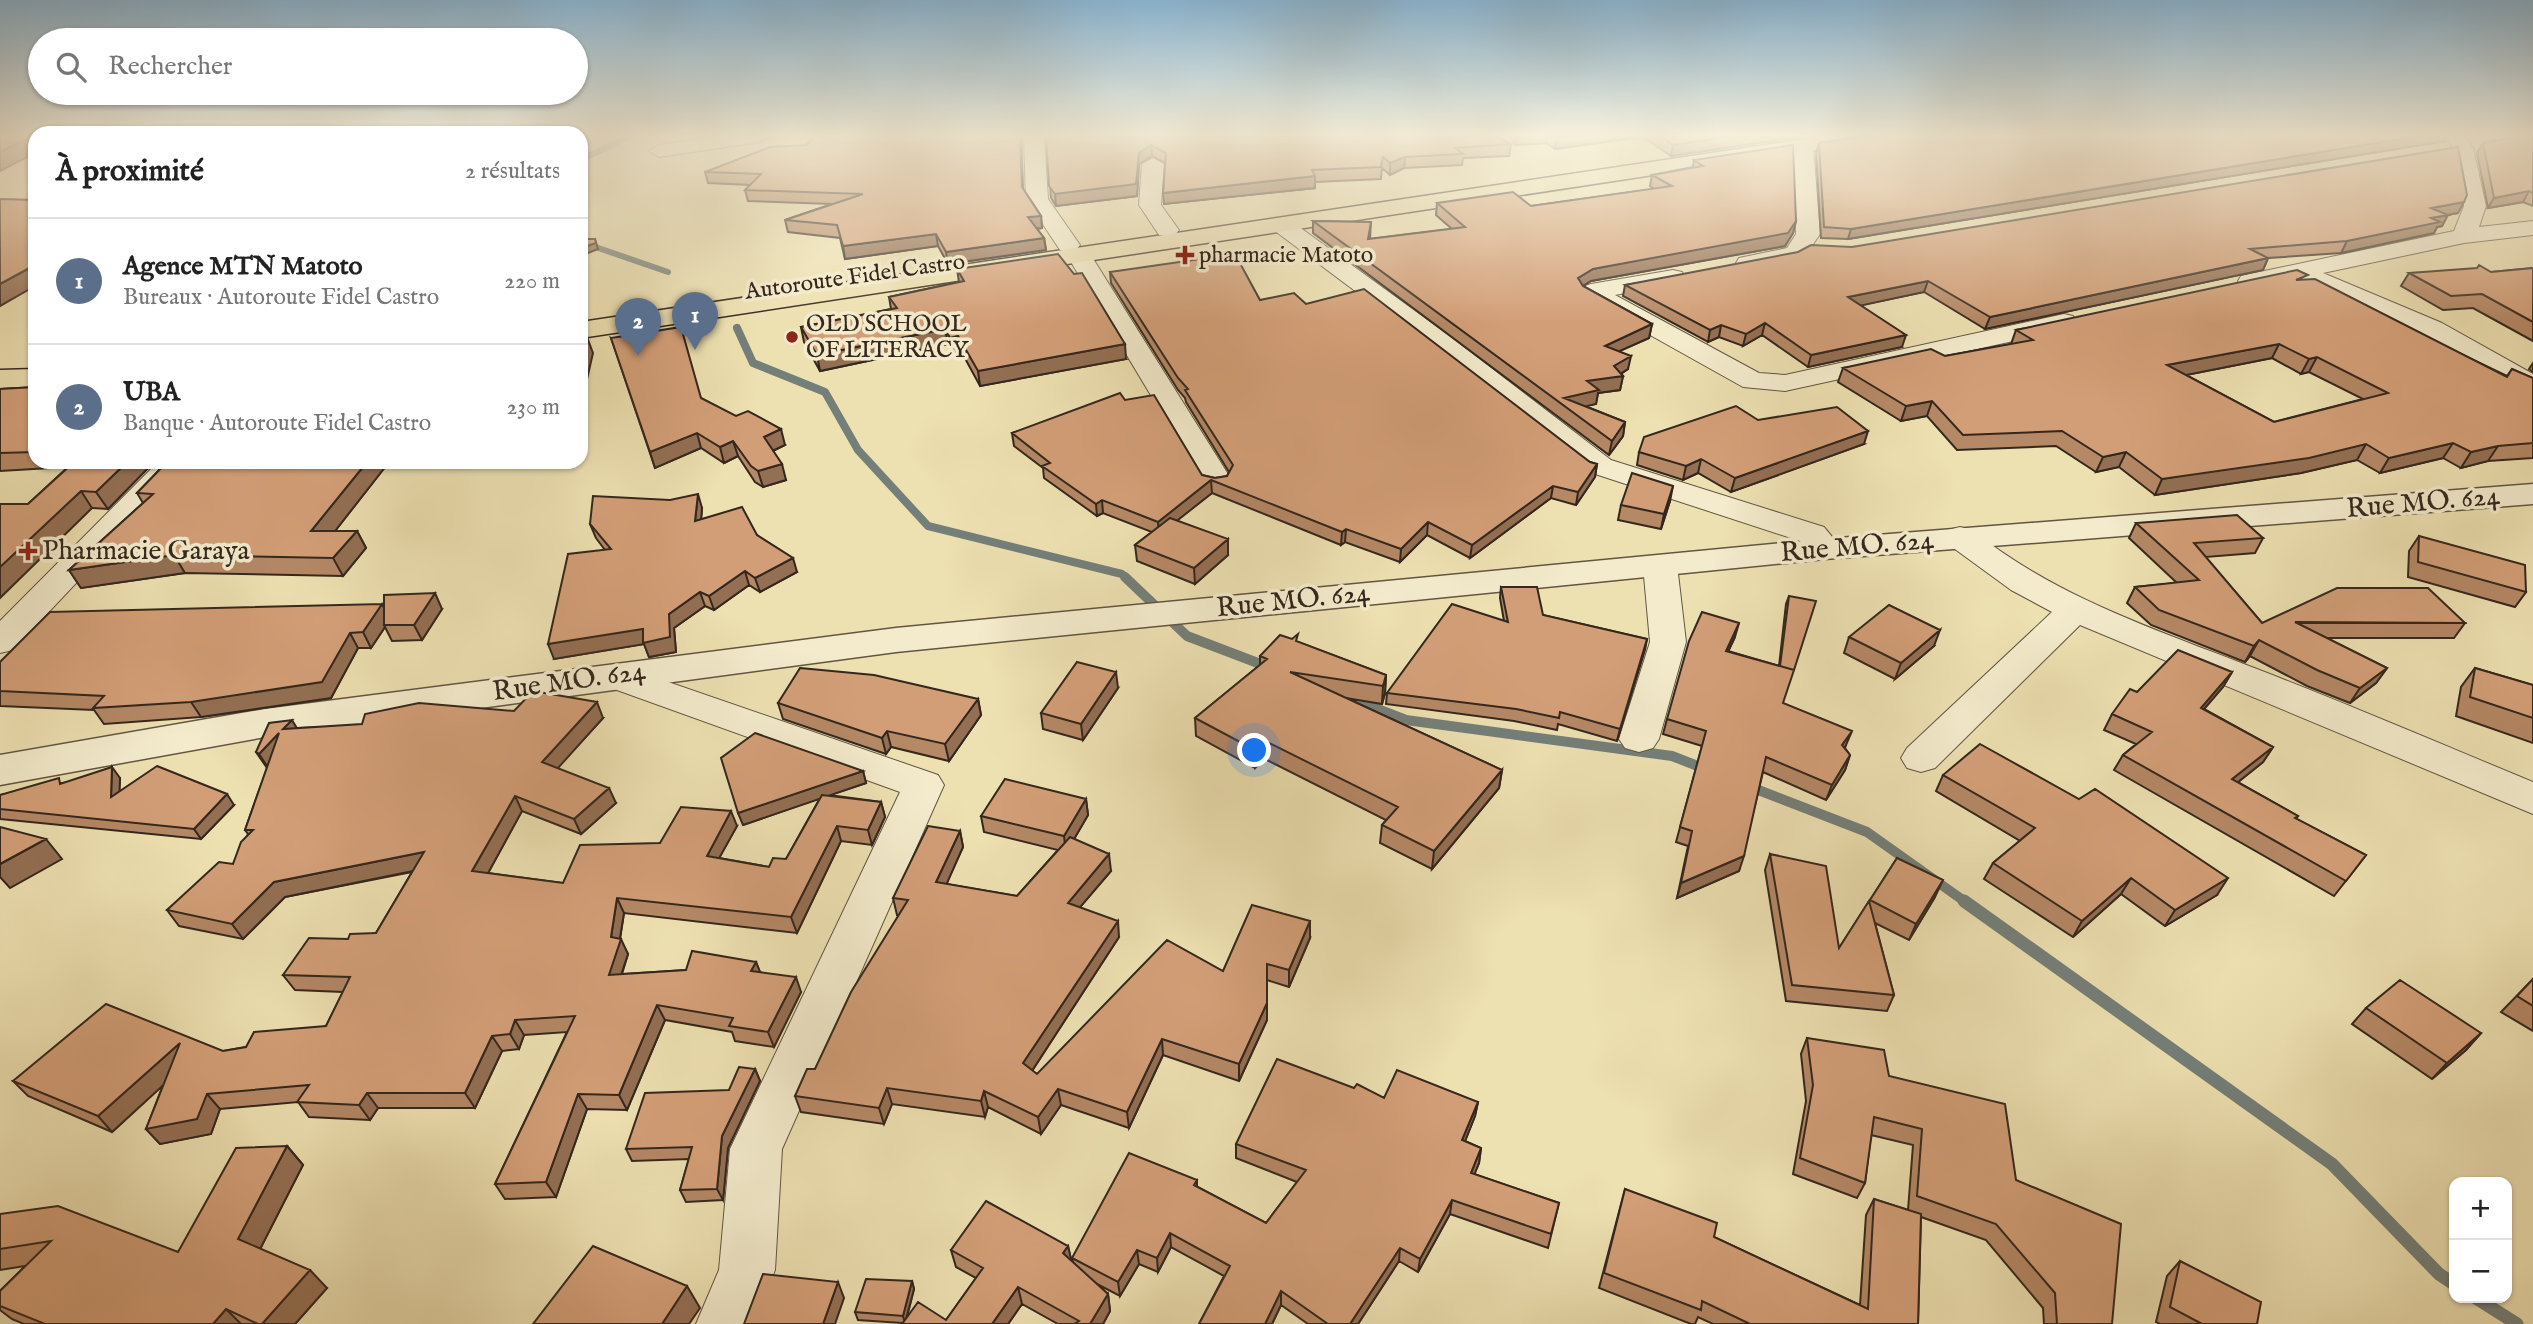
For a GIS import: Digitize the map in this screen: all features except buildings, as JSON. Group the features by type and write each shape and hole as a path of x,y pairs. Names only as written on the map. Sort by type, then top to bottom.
{"highway":[{"name":"Autoroute Fidel Castro","path":"588,329 1074,251 1167,230 1395,198"},
{"name":"Autoroute Fidel Castro","path":"588,315 1283,226 1454,198"},
{"path":"0,364 28,362"},
{"path":"0,379 28,378"}],"street":[{"path":"1037,198 1074,251 1216,478"},
{"path":"1151,198 1150,205 1167,230"},
{"path":"1727,267 1795,254 1812,247 1804,198"},
{"path":"2472,198 2475,206 2494,220 2528,229"},
{"path":"2464,236 2475,206"},
{"path":"1283,226 1600,466 1812,534 1825,549"},
{"path":"2230,286 2464,236 2528,229"},
{"path":"2297,271 2433,329 2533,386"},
{"path":"1700,272 1591,292 1753,381 1785,383 2081,318"},
{"path":"0,642 168,469"},
{"name":"Rue MO. 624","path":"0,770 265,723 896,640 1825,549 2533,494"},
{"path":"1960,537 1984,559 2075,610 2330,712 2533,799"},
{"path":"1639,739 1668,642 1660,565"},
{"path":"1921,758 2075,610"},
{"path":"615,676 924,785 756,1149 747,1270 725,1324"}],"waterway":[{"path":"588,244 668,272"},
{"path":"737,328 753,363 825,392 858,450 928,526 1122,574 1125,577"},
{"path":"1125,577 1187,636 1271,668"},
{"path":"1341,695 1406,720 1672,756 1708,770"},
{"path":"1748,786 1867,832 1967,903"},
{"path":"1964,901 2332,1164 2439,1274 2449,1281"},
{"path":"2484,1303 2517,1324"}],"place":[{"name":"pharmacie Matoto","path":"1185,255"},
{"name":"OLD SCHOOL OF LITERACY","path":"792,337"},
{"name":"Agence MTN Matoto","path":"695,350"},
{"name":"UBA","path":"638,356"},
{"name":"Pharmacie Garaya","path":"28,551"}]}
